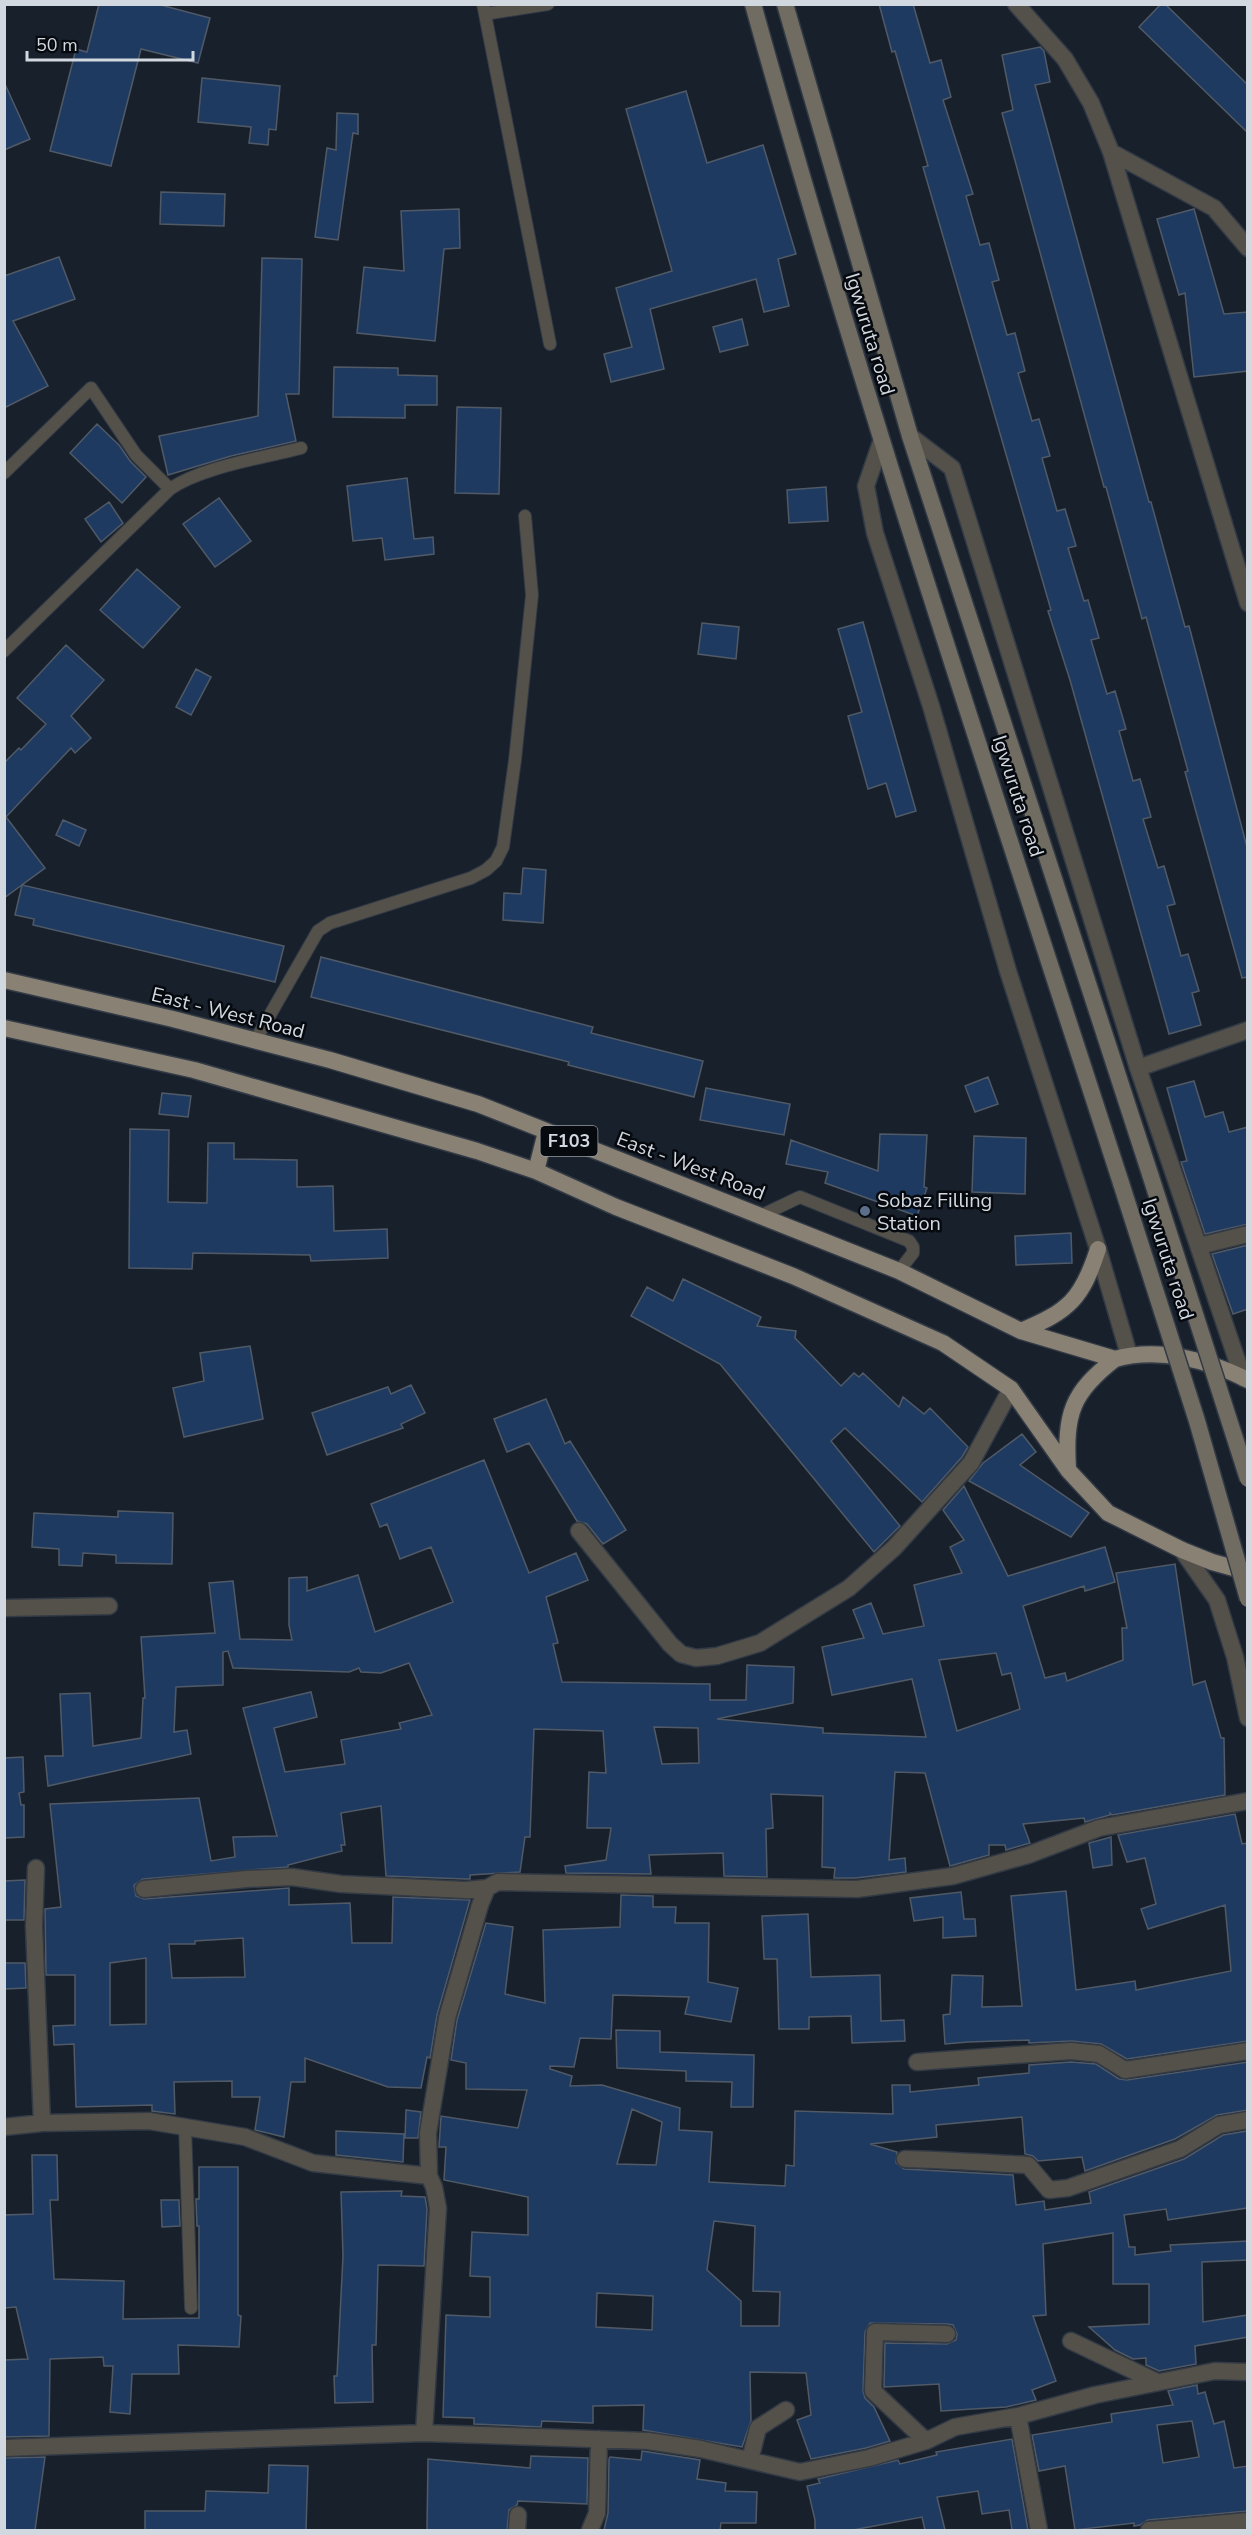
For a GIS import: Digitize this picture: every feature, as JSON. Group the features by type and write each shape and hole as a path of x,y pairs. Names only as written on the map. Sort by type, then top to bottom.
{"main road":[{"name":"Igwuruta road","path":"753,4 790,140 881,442 1197,1421 1248,1599"},
{"name":"Igwuruta road","path":"785,4 910,436 1248,1479"},
{"name":"East - West Road","path":"4,980 173,1019 330,1060 478,1104 899,1271 1021,1331 1122,1357 1162,1353 1198,1362 1245,1379"},
{"name":"F103","path":"4,1028 194,1070 477,1150 536,1171 616,1207 793,1276 943,1343 1011,1389 1068,1470"},
{"path":"536,1171 546,1132"},
{"path":"1021,1331 1054,1317 1073,1302 1089,1276 1098,1249"},
{"path":"1122,1357 1093,1376 1074,1402 1066,1436 1068,1470 1108,1513 1182,1550 1212,1562 1248,1572"}],"street":[{"path":"1016,4 1065,59 1091,103 1111,152 1248,603"},
{"path":"1111,152 1214,208 1248,248"},
{"path":"910,436 952,468 1138,1068 1245,1379"},
{"path":"881,442 866,486 875,532 931,706 1008,971 1098,1249 1122,1357"},
{"path":"1138,1068 1248,1030"},
{"path":"1199,1246 1248,1234"},
{"path":"579,1531 670,1644 681,1654 696,1658 717,1656 760,1643 849,1588 894,1548 971,1463 1011,1389"},
{"path":"1182,1550 1217,1600 1235,1657 1248,1718"},
{"path":"4,1608 109,1606"},
{"path":"144,1889 292,1877 341,1884 465,1890 487,1888 498,1882 857,1889 953,1876 1028,1855 1099,1828 1248,1801"},
{"path":"36,1868 34,1926 42,2123"},
{"path":"424,2433 438,2208 434,2187 429,2176 428,2133 447,2018 487,1888"},
{"path":"917,2062 1071,2051 1100,2054 1125,2070 1248,2051"},
{"path":"905,2159 973,2160 993,2165 1028,2165 1049,2190 1068,2188 1179,2149 1219,2125 1248,2120"},
{"path":"4,2127 42,2123 149,2121 245,2137 313,2163 429,2176"},
{"path":"926,2441 873,2391 875,2332 947,2334"},
{"path":"1071,2341 1155,2381"},
{"path":"4,2448 424,2433 648,2441 800,2472 869,2458 926,2441 955,2427 1018,2416 1155,2381 1215,2371 1248,2372"},
{"path":"750,2460 758,2428 786,2410"},
{"path":"1018,2416 1040,2530"},
{"path":"590,2530 597,2512 598,2439"},
{"path":"1149,2530 1248,2521"}],"lane":[{"path":"548,4 484,9 550,344"},
{"path":"4,473 91,388 136,455 170,489"},
{"path":"4,651 170,489 198,475 301,448"},
{"path":"255,1041 318,931 330,923 471,878 486,870 496,861 503,847 515,760 532,595 525,516"},
{"path":"760,1216 800,1197 909,1241 914,1247 914,1252 899,1271"},
{"path":"185,2126 191,2308"}],"building":[{"path":"99,4 157,4 210,18 198,63 141,49 111,166 50,151 76,49 87,52"},
{"path":"879,4 913,4 930,63 941,60 951,97 943,100 973,194 966,196 980,245 989,243 999,280 992,282 1007,335 1015,333 1025,371 1018,373 1032,421 1039,419 1050,456 1042,458 1057,511 1065,509 1076,546 1068,548 1084,601 1088,600 1099,638 1091,640 1107,694 1115,691 1126,729 1119,731 1133,781 1140,779 1151,817 1143,819 1158,868 1164,866 1175,904 1167,906 1181,956 1188,954 1199,991 1192,993 1201,1025 1169,1034 1070,680 1048,611 1051,610 923,167 928,166"},
{"path":"1161,4 1165,4 1248,85 1248,133 1139,27"},
{"path":"1040,47 1044,51 1050,82 1035,85 1149,502 1151,502 1185,627 1189,626 1248,851 1248,977 1242,978 1185,772 1188,771 1146,617 1142,619 1106,487 1104,487 1002,113 1013,110 1002,55"},
{"path":"202,78 280,86 276,130 269,129 268,145 249,143 251,127 198,122"},
{"path":"4,82 30,139 4,150"},
{"path":"686,91 707,163 763,145 796,254 778,259 789,306 764,312 756,279 650,309 664,369 611,382 604,354 632,347 616,288 672,271 626,109"},
{"path":"337,113 358,114 358,134 353,133 338,240 315,237 327,148 336,150"},
{"path":"161,192 225,194 224,226 160,224"},
{"path":"459,209 460,248 444,249 435,341 357,333 364,267 404,271 401,211"},
{"path":"1194,209 1224,314 1248,312 1248,371 1194,377 1185,293 1179,295 1157,219"},
{"path":"59,257 75,299 13,321 48,386 4,408 4,276"},
{"path":"262,258 302,259 299,394 286,394 296,441 231,456 168,475 159,436 258,416"},
{"path":"742,319 748,345 720,352 713,327"},
{"path":"334,367 398,368 398,375 437,376 437,405 405,405 405,418 333,417"},
{"path":"457,407 501,408 499,494 455,493"},
{"path":"97,424 119,445 130,461 146,477 122,503 70,453"},
{"path":"407,478 414,539 433,537 434,554 385,560 382,538 353,541 347,486"},
{"path":"826,487 828,521 789,523 787,490"},
{"path":"219,498 251,541 215,567 183,524"},
{"path":"109,502 123,523 101,542 85,519"},
{"path":"137,569 180,607 143,648 100,610"},
{"path":"863,622 916,811 896,817 886,783 868,789 848,716 862,712 838,629"},
{"path":"702,623 739,627 736,659 698,654"},
{"path":"66,645 104,680 71,716 91,738 75,753 71,748 6,817 45,868 4,898 4,763 19,748 21,750 46,724 17,698"},
{"path":"196,669 211,677 191,715 176,707"},
{"path":"63,820 86,830 79,846 56,835"},
{"path":"523,868 546,870 543,923 503,920 504,893 521,894"},
{"path":"22,885 284,946 275,982 33,925 34,919 15,915"},
{"path":"321,957 593,1027 591,1033 703,1061 694,1097 568,1065 569,1062 311,997"},
{"path":"988,1077 998,1104 975,1112 965,1086"},
{"path":"1194,1081 1205,1117 1223,1112 1229,1132 1248,1127 1248,1224 1205,1234 1181,1162 1187,1161 1167,1088"},
{"path":"706,1088 790,1104 784,1135 700,1120"},
{"path":"162,1093 191,1096 188,1117 159,1114"},
{"path":"130,1129 169,1130 168,1202 207,1203 208,1143 234,1143 234,1159 297,1160 297,1187 333,1186 334,1231 387,1229 388,1258 311,1261 310,1255 193,1253 192,1269 129,1268"},
{"path":"880,1134 927,1135 924,1187 927,1188 917,1216 825,1183 828,1172 786,1164 791,1140 878,1171"},
{"path":"974,1136 1026,1138 1025,1194 972,1192"},
{"path":"1071,1233 1072,1263 1016,1265 1015,1236"},
{"path":"1248,1245 1248,1309 1233,1314 1212,1254"},
{"path":"683,1279 761,1317 757,1326 796,1331 795,1338 841,1386 854,1373 859,1377 863,1373 899,1407 903,1397 924,1414 930,1408 968,1447 962,1457 922,1502 845,1428 831,1441 900,1526 874,1552 720,1364 631,1316 647,1287 673,1301"},
{"path":"250,1346 263,1419 184,1437 173,1388 204,1381 200,1353"},
{"path":"411,1385 425,1413 401,1424 403,1428 327,1455 312,1413 388,1387 391,1394"},
{"path":"546,1399 565,1444 570,1441 626,1530 603,1544 587,1524 577,1521 529,1443 507,1452 494,1419"},
{"path":"1022,1434 1036,1452 1020,1465 1089,1513 1071,1537 969,1481 983,1463"},
{"path":"484,1460 529,1573 576,1553 588,1580 546,1597 558,1643 553,1644 562,1682 710,1684 710,1700 746,1700 747,1665 794,1667 793,1703 717,1719 823,1728 823,1733 926,1737 912,1679 832,1695 822,1647 864,1638 853,1610 871,1603 883,1634 924,1626 914,1585 962,1573 950,1547 964,1540 943,1510 964,1486 1008,1576 1105,1547 1115,1582 1085,1591 1084,1586 1023,1606 1045,1678 1065,1673 1067,1681 1123,1660 1122,1628 1127,1628 1116,1573 1175,1564 1193,1685 1205,1681 1221,1738 1224,1738 1225,1795 1112,1815 1110,1813 1110,1815 1085,1822 1084,1818 1023,1824 1030,1843 1006,1850 1005,1845 989,1845 989,1855 950,1866 925,1773 895,1772 889,1860 905,1858 906,1872 856,1878 834,1878 835,1868 822,1867 823,1796 771,1794 773,1828 766,1829 767,1877 724,1876 723,1853 649,1855 651,1874 566,1873 565,1866 606,1860 611,1828 587,1828 589,1772 606,1773 603,1731 534,1729 530,1837 525,1837 520,1872 470,1875 470,1879 386,1876 381,1806 341,1813 345,1845 341,1845 342,1851 288,1865 288,1867 143,1879 134,1885 136,1896 144,1899 289,1888 289,1905 350,1903 352,1943 392,1943 393,1897 470,1900 437,2015 430,2058 427,2057 421,2088 388,2087 305,2058 305,2082 291,2082 284,2137 255,2130 260,2097 232,2097 232,2081 174,2082 175,2114 152,2111 152,2105 76,2107 74,2044 54,2045 53,2026 75,2025 75,1975 46,1975 45,1909 61,1907 50,1804 199,1798 211,1861 235,1857 233,1837 277,1836 243,1708 311,1692 317,1717 274,1728 285,1772 345,1764 341,1740 401,1729 399,1723 432,1715 409,1663 381,1673 361,1672 359,1668 349,1672 233,1668 228,1651 223,1652 223,1685 176,1687 174,1732 187,1730 191,1754 48,1786 45,1756 63,1756 60,1694 90,1693 93,1746 141,1738 143,1698 145,1698 141,1637 215,1633 209,1583 233,1581 240,1639 292,1640 289,1625 289,1578 307,1577 307,1591 358,1575 375,1632 453,1602 431,1547 400,1559 387,1524 380,1527 371,1504","holes":["996,1653 1002,1675 1011,1673 1020,1709 957,1731 939,1660","654,1727 698,1728 699,1763 662,1764","243,1938 245,1977 172,1978 169,1944 195,1944 195,1941","146,1958 146,2024 110,2025 110,1963"]},
{"path":"118,1511 173,1513 172,1564 116,1563 116,1555 83,1553 82,1566 59,1565 59,1549 32,1547 34,1513 118,1517"},
{"path":"23,1757 24,1792 19,1793 21,1805 24,1805 24,1837 4,1838 4,1758"},
{"path":"1235,1814 1242,1844 1248,1843 1248,2041 1127,2059 1101,2044 1072,2041 1029,2043 1029,2040 945,2044 943,2015 950,2014 952,1975 983,1976 982,2007 1022,2006 1011,1896 1066,1891 1076,1990 1135,1981 1136,1990 1231,1971 1225,1905 1148,1929 1141,1909 1156,1904 1145,1858 1127,1862 1118,1835"},
{"path":"1111,1837 1112,1865 1093,1868 1089,1843"},
{"path":"25,1880 24,1920 4,1920 4,1881"},
{"path":"961,1892 964,1919 975,1919 976,1936 943,1938 943,1917 914,1921 910,1898"},
{"path":"621,1895 653,1896 653,1907 676,1907 675,1923 709,1923 708,1982 738,1988 731,2022 685,2014 689,1997 613,1995 611,2039 580,2038 574,2067 550,2066 550,2069 572,2076 570,2086 602,2085 680,2108 679,2130 712,2132 709,2182 785,2186 786,2165 794,2166 795,2111 893,2114 892,2085 910,2085 910,2092 979,2085 978,2078 1029,2073 1029,2065 1071,2062 1096,2064 1119,2079 1127,2080 1248,2062 1248,2110 1217,2115 1175,2139 1085,2171 1082,2157 1038,2161 1033,2156 1025,2154 1022,2117 936,2125 937,2137 870,2144 897,2152 896,2163 904,2169 1013,2175 1016,2205 1044,2201 1045,2210 1091,2203 1089,2192 1184,2159 1223,2135 1247,2131 1247,2208 1168,2220 1166,2209 1124,2215 1129,2247 1135,2247 1135,2255 1171,2251 1170,2245 1248,2241 1248,2260 1202,2262 1203,2322 1248,2315 1248,2337 1195,2346 1196,2364 1159,2371 1146,2365 1146,2358 1133,2359 1115,2350 1089,2327 1149,2324 1149,2284 1113,2284 1113,2233 1043,2244 1046,2315 1033,2316 1056,2381 1032,2390 1036,2400 1006,2407 941,2411 939,2384 884,2387 885,2343 947,2344 956,2340 957,2334 953,2325 947,2324 870,2323 865,2332 863,2391 865,2398 874,2407 890,2441 866,2448 811,2459 797,2420 811,2415 806,2373 750,2372 751,2421 742,2447 643,2430 644,2405 593,2406 593,2423 542,2421 541,2427 474,2424 474,2418 443,2417 446,2315 490,2317 490,2277 470,2276 472,2232 528,2235 528,2197 444,2180 446,2147 439,2147 441,2116 518,2128 527,2090 466,2089 466,2063 451,2060 457,2020 486,1923 513,1927 505,1994 545,2003 543,1930 620,1927","holes":["632,2109 662,2122 656,2165 617,2164","714,2221 755,2226 753,2291 780,2292 779,2326 741,2326 741,2301 707,2270","597,2293 653,2296 652,2330 596,2327"]},
{"path":"808,1914 811,1977 880,1975 881,2021 904,2020 905,2041 852,2043 851,2016 809,2017 809,2029 779,2029 777,1959 764,1959 762,1916"},
{"path":"4,1963 25,1963 26,1988 4,1989"},
{"path":"616,2030 660,2031 660,2052 754,2055 753,2107 731,2107 732,2082 686,2081 686,2071 617,2068"},
{"path":"406,2110 421,2112 418,2138 405,2138"},
{"path":"336,2131 404,2134 403,2162 336,2155"},
{"path":"32,2155 57,2155 58,2200 50,2200 54,2279 124,2281 123,2319 199,2318 199,2226 197,2226 196,2199 199,2199 199,2167 238,2167 238,2315 241,2316 239,2347 178,2345 179,2374 132,2374 130,2414 110,2412 113,2366 104,2366 103,2357 50,2359 49,2436 4,2437 4,2360 28,2359 16,2307 4,2308 4,2215 33,2214"},
{"path":"402,2191 401,2196 425,2197 427,2209 424,2266 378,2265 376,2345 372,2345 373,2402 335,2403 334,2376 337,2376 343,2256 341,2192"},
{"path":"161,2200 179,2200 180,2226 162,2227"},
{"path":"1197,2385 1198,2394 1205,2392 1214,2424 1224,2421 1234,2468 1248,2466 1248,2511 1148,2520 1134,2526 1134,2523 1075,2530 1065,2466 1039,2471 1032,2435 1112,2422 1111,2414 1173,2405 1168,2391","holes":["1192,2421 1199,2457 1163,2463 1157,2425"]},
{"path":"1012,2439 1028,2530 1012,2530 1009,2510 982,2514 978,2491 937,2497 945,2530 925,2530 922,2517 853,2530 815,2530 807,2486 820,2483 818,2479 898,2460 900,2464 937,2455 936,2452"},
{"path":"642,2451 700,2460 697,2479 726,2483 725,2491 757,2492 756,2523 721,2523 720,2530 604,2530 608,2513 609,2459 610,2457 641,2460"},
{"path":"531,2456 588,2458 587,2504 518,2501 517,2505 509,2510 507,2530 427,2530 428,2459 530,2468"},
{"path":"45,2457 35,2530 4,2530 4,2458"},
{"path":"269,2465 308,2466 306,2530 145,2530 145,2511 205,2511 206,2491 268,2493"}],"place":[{"name":"Sobaz Filling Station","path":"865,1211"}]}
